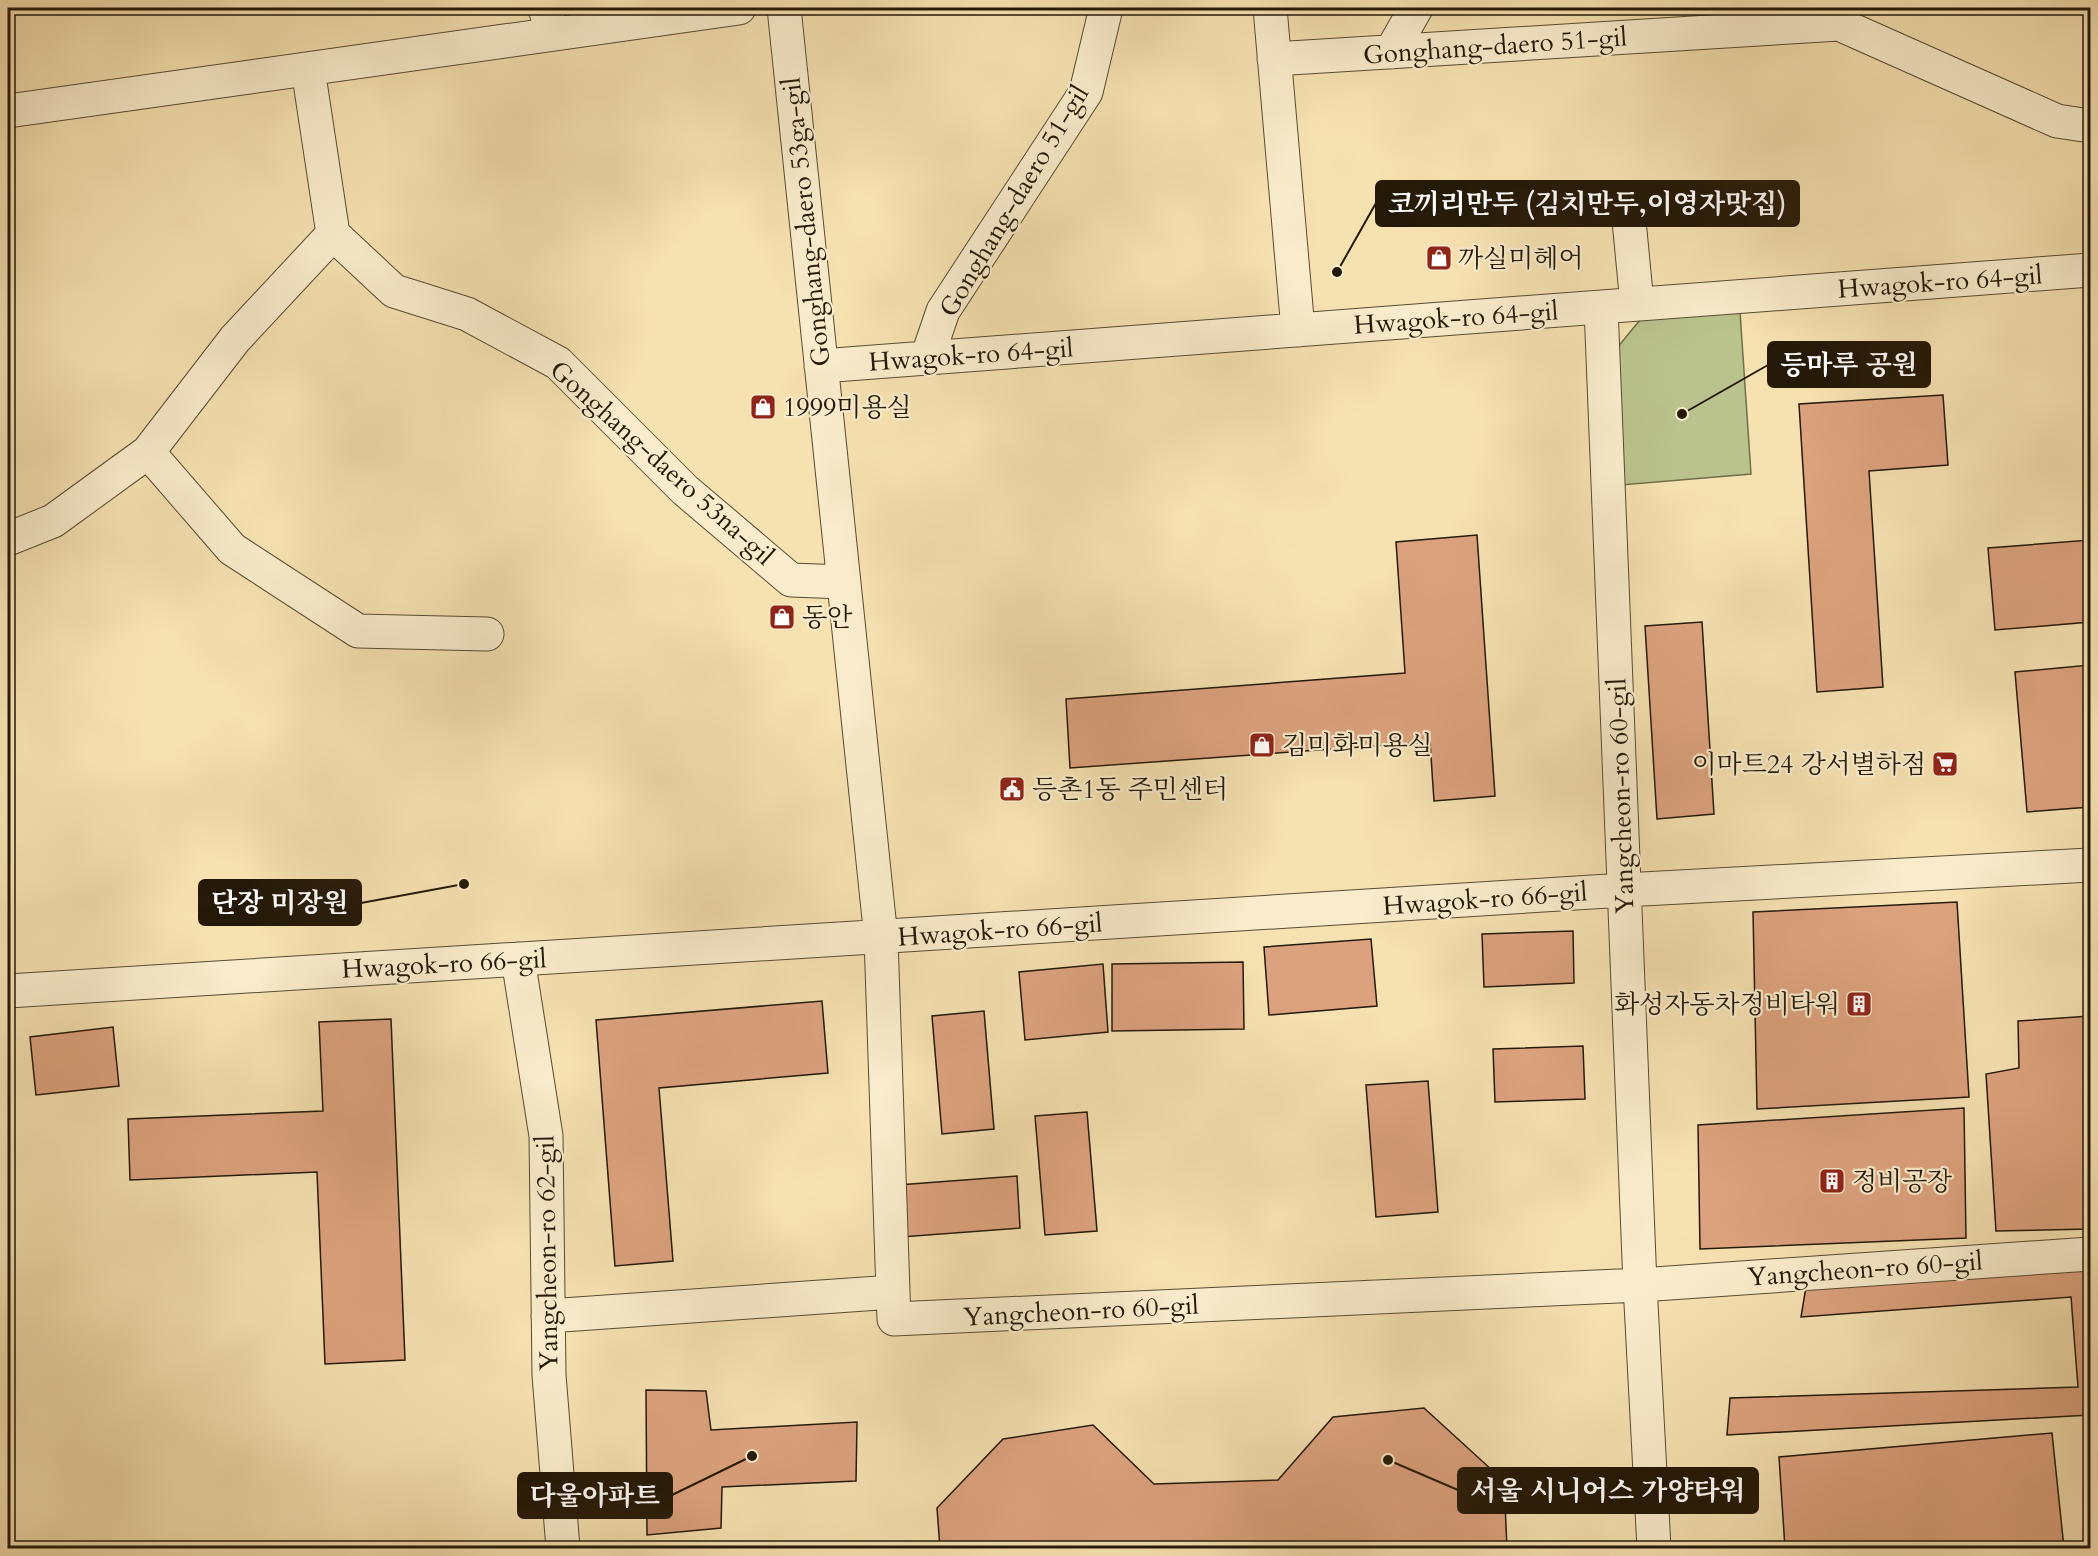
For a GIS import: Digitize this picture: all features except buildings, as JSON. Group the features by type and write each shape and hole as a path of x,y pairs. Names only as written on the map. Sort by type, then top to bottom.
{"street":[{"path":"8,111 308,69 548,21 740,8"},
{"name":"Gonghang-daero 53ga-gil","path":"784,8 881,938"},
{"name":"Gonghang-daero 51-gil","path":"927,358 943,311 1086,92 1106,8"},
{"path":"1270,8 1298,330"},
{"path":"1391,52 1416,8"},
{"name":"Gonghang-daero 51-gil","path":"1274,60 1839,24 2057,121 2091,126"},
{"path":"8,540 52,521 147,452 235,339 333,234 308,69"},
{"path":"1628,210 1637,304"},
{"name":"Gonghang-daero 53na-gil","path":"333,234 394,291 467,314 558,363 685,490 791,580 844,582"},
{"name":"Hwagok-ro 64-gil","path":"821,366 2091,270"},
{"name":"Yangcheon-ro 60-gil","path":"1601,307 1640,1285 1654,1548"},
{"path":"147,452 232,549 358,631 487,634"},
{"name":"Hwagok-ro 66-gil","path":"8,991 1624,890 2091,865"},
{"name":"Hwagok-ro 66-gil","path":"881,938 893,1292"},
{"name":"Yangcheon-ro 62-gil","path":"518,959 546,1136 549,1375 563,1548"},
{"name":"Yangcheon-ro 60-gil","path":"893,1292 894,1319 1640,1285 2091,1254"},
{"path":"549,1316 893,1292"}],"green space":[{"path":"1740,312 1751,474 1621,485 1612,354 1640,320"}],"place":[{"name":"까실미헤어","path":"1439,258"},
{"name":"코끼리만두 (김치만두,이영자맛집)","path":"1337,272"},
{"name":"1999미용실","path":"763,407"},
{"name":"등마루 공원","path":"1682,414"},
{"name":"동안","path":"782,617"},
{"name":"김미화미용실","path":"1262,745"},
{"name":"이마트24 강서별하점","path":"1945,764"},
{"name":"등촌1동 주민센터","path":"1012,789"},
{"name":"단장 미장원","path":"464,884"},
{"name":"화성자동차정비타워","path":"1859,1004"},
{"name":"정비공장","path":"1832,1181"},
{"name":"다울아파트","path":"752,1456"},
{"name":"서울 시니어스 가양타워","path":"1388,1460"}]}
